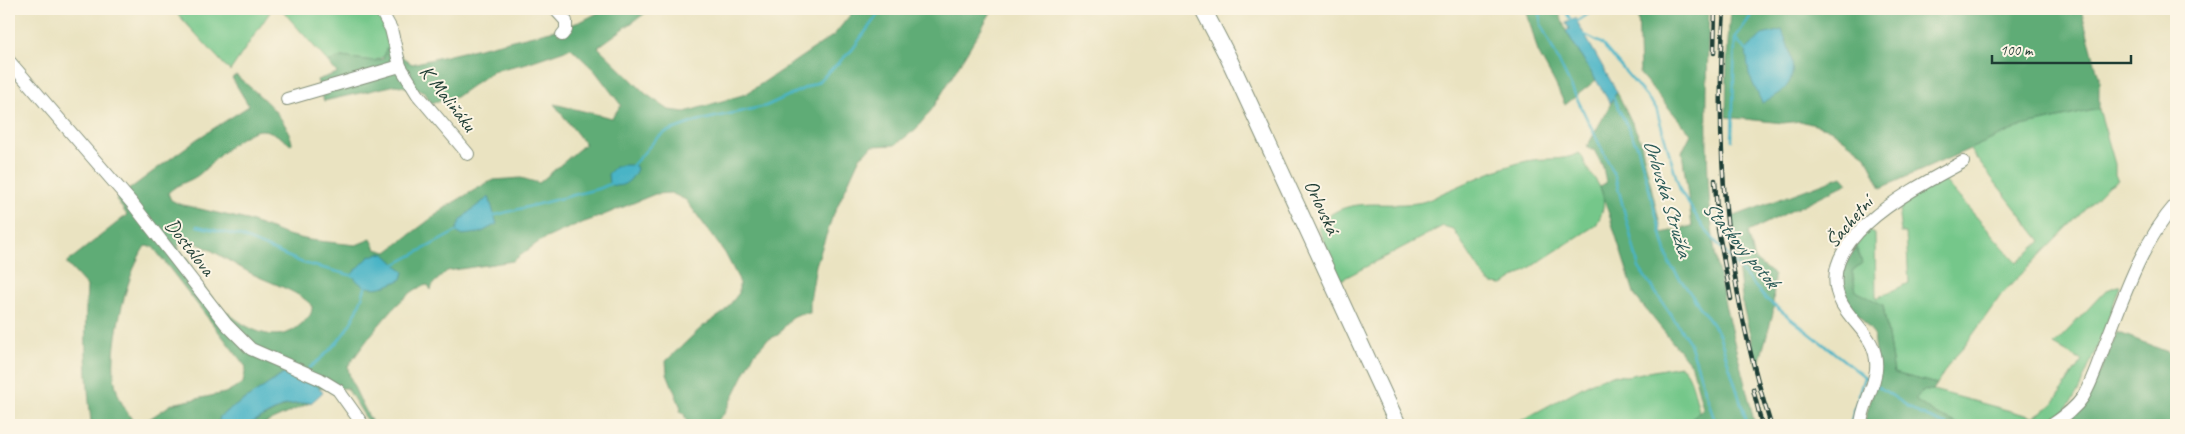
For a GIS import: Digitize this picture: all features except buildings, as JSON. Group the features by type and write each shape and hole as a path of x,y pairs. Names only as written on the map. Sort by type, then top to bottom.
{"main road":[{"name":"Orlovská","path":"1203,9 1233,66 1398,425"}],"street":[{"name":"K Maliňáku","path":"380,9 391,30 400,66 418,95 468,154"},
{"path":"555,9 566,20 566,30 562,35"},
{"name":"Dostálova","path":"9,61 132,203 226,324 251,349 320,379 338,390 362,425"},
{"path":"287,99 400,66"},
{"name":"Šachetní","path":"1861,425 1876,370 1869,336 1842,303 1837,285 1836,265 1849,244 1879,212 1901,196 1963,162"},
{"path":"2052,425 2070,412 2083,397 2140,257 2155,229 2176,204"}],"green space":[{"path":"173,9 272,9 230,71"},
{"path":"281,9 377,9 394,52 374,61 341,57 328,62"},
{"path":"605,9 651,9 598,47 646,94 669,110 685,112 746,94 834,35 855,9 993,9 933,108 916,129 895,145 873,146 860,157 832,218 816,265 810,313 799,314 791,318 778,335 767,340 754,354 725,413 713,425 688,425 684,414 680,411 681,408 667,373 666,361 702,327 723,313 739,293 739,280 725,253 686,200 671,193 655,194 573,226 540,241 513,261 447,271 433,284 431,290 428,285 418,288 407,296 373,332 348,366 354,387 373,425 370,425 347,388 321,388 285,373 221,416 220,425 140,425 89,425 91,422 86,337 87,286 66,263 127,215 116,199 197,139 249,106 232,78 236,75 270,105 284,123 289,133 291,145 268,131 260,130 253,132 229,147 197,176 168,193 171,200 179,204 247,220 287,235 309,240 356,245 371,239 376,249 387,252 449,205 485,184 494,180 521,178 539,183 585,144 554,104 612,118 621,105 595,71 571,48 527,63 493,71 456,97 431,103 424,91 396,85 324,101 317,80 337,73 328,62 341,57 374,61 383,59 386,49 390,48 412,64 559,29 582,21","holes":["190,241 253,274 299,295 312,306 310,315 289,332 277,335 265,334 241,323 220,306 205,288 192,271 190,263 181,253 178,246 180,243","145,246 153,247 246,367 243,383 225,393 172,404 140,425 135,424 117,392 114,355 116,335 125,294 131,275"]},
{"path":"1526,9 1558,9 1566,31 1596,80 1565,105 1538,52"},
{"path":"1638,9 1709,9 1707,147 1709,202 1715,254 1725,303 1755,425 1687,424 1703,408 1692,366 1635,296 1600,186 1606,183 1603,167 1594,150 1587,147 1617,92 1640,139 1662,233 1692,226 1682,152 1691,134 1640,74"},
{"path":"1730,9 2081,9 2099,78 2099,109 2022,126 1881,188 1866,156 1830,129 1800,121 1783,123 1726,117"},
{"path":"2099,109 2115,164 2115,175 2118,180 2107,187 2001,295 1964,347 1950,362 1937,384 1894,373 1883,305 1856,292 1852,271 1862,263 1856,247 1867,230 1875,234 1876,298 1909,283 1906,233 1901,233 1899,216 1902,202 1922,188 1944,180 2017,263 2041,241 1969,149 2022,126"},
{"path":"1579,153 1602,192 1602,211 1596,225 1503,285 1492,284 1485,278 1453,229 1443,226 1341,280 1318,227 1339,210 1351,206 1421,202 1506,167 1534,160 1573,156"},
{"path":"1842,176 1848,183 1748,232 1755,260 1774,275 1773,313 1758,367 1743,306 1732,217"},
{"path":"1856,247 1862,263 1852,271 1856,291 1883,305 1894,373 1937,384 1933,390 1922,391 1915,400 1935,414 1960,425 1864,425 1878,370 1874,334 1851,306 1842,285 1842,268"},
{"path":"2120,286 2105,328 2078,392 2064,411 2040,425 1960,425 1935,414 1915,400 1922,391 1929,389 2033,417 2052,405 2082,361 2054,345 2105,291"},
{"path":"2117,332 2168,352 2176,359 2176,425 2060,425 2101,370"},
{"path":"1680,366 1684,368 1690,379 1699,411 1685,425 1513,425 1592,382 1612,375 1626,376"},
{"path":"312,402 261,425 247,425 287,405"}],"water":[{"path":"1575,18 1617,92 1610,103 1566,31 1569,29 1566,23"},
{"path":"1782,30 1792,61 1791,77 1783,90 1762,103 1749,75 1746,50 1762,35"},
{"path":"635,165 637,169 632,177 623,185 614,186 609,184 608,174 615,167"},
{"path":"489,197 497,224 480,233 461,235 456,232 464,217"},
{"path":"379,253 385,254 404,272 402,279 375,288 362,285 352,274 369,257"},
{"path":"285,373 316,385 323,392 312,402 286,405 247,425 218,424 220,416"}],"waterway":[{"path":"631,167 657,138 666,132 697,121 766,106 818,82 852,50 882,9"},
{"path":"1540,9 1541,25 1615,176 1639,268 1690,343 1716,425"},
{"name":"Orlovská Stružka","path":"1564,9 1572,22"},
{"path":"1576,22 1596,9"},
{"path":"1732,140 1735,38 1756,9"},
{"name":"Statkový potok","path":"1583,34 1601,43 1656,108 1680,190 1703,227 1766,299 1870,381"},
{"path":"1735,38 1746,50"},
{"name":"Orlovská Stružka","path":"1612,95 1638,148 1669,263 1719,334 1748,425"},
{"path":"492,216 601,188 612,183"},
{"path":"197,226 240,236 303,263 354,276"},
{"path":"394,265 459,230"},
{"path":"309,368 330,350 352,321 366,285"},
{"path":"1850,425 1864,377"},
{"name":"Statkový potok","path":"1876,385 1918,413 1947,425"}],"railway":[{"path":"1714,53 1715,9"},
{"path":"1724,9 1721,116 1727,219 1743,321 1771,425"},
{"path":"1715,180 1718,229 1731,299"},
{"path":"1753,389 1762,425"}]}
